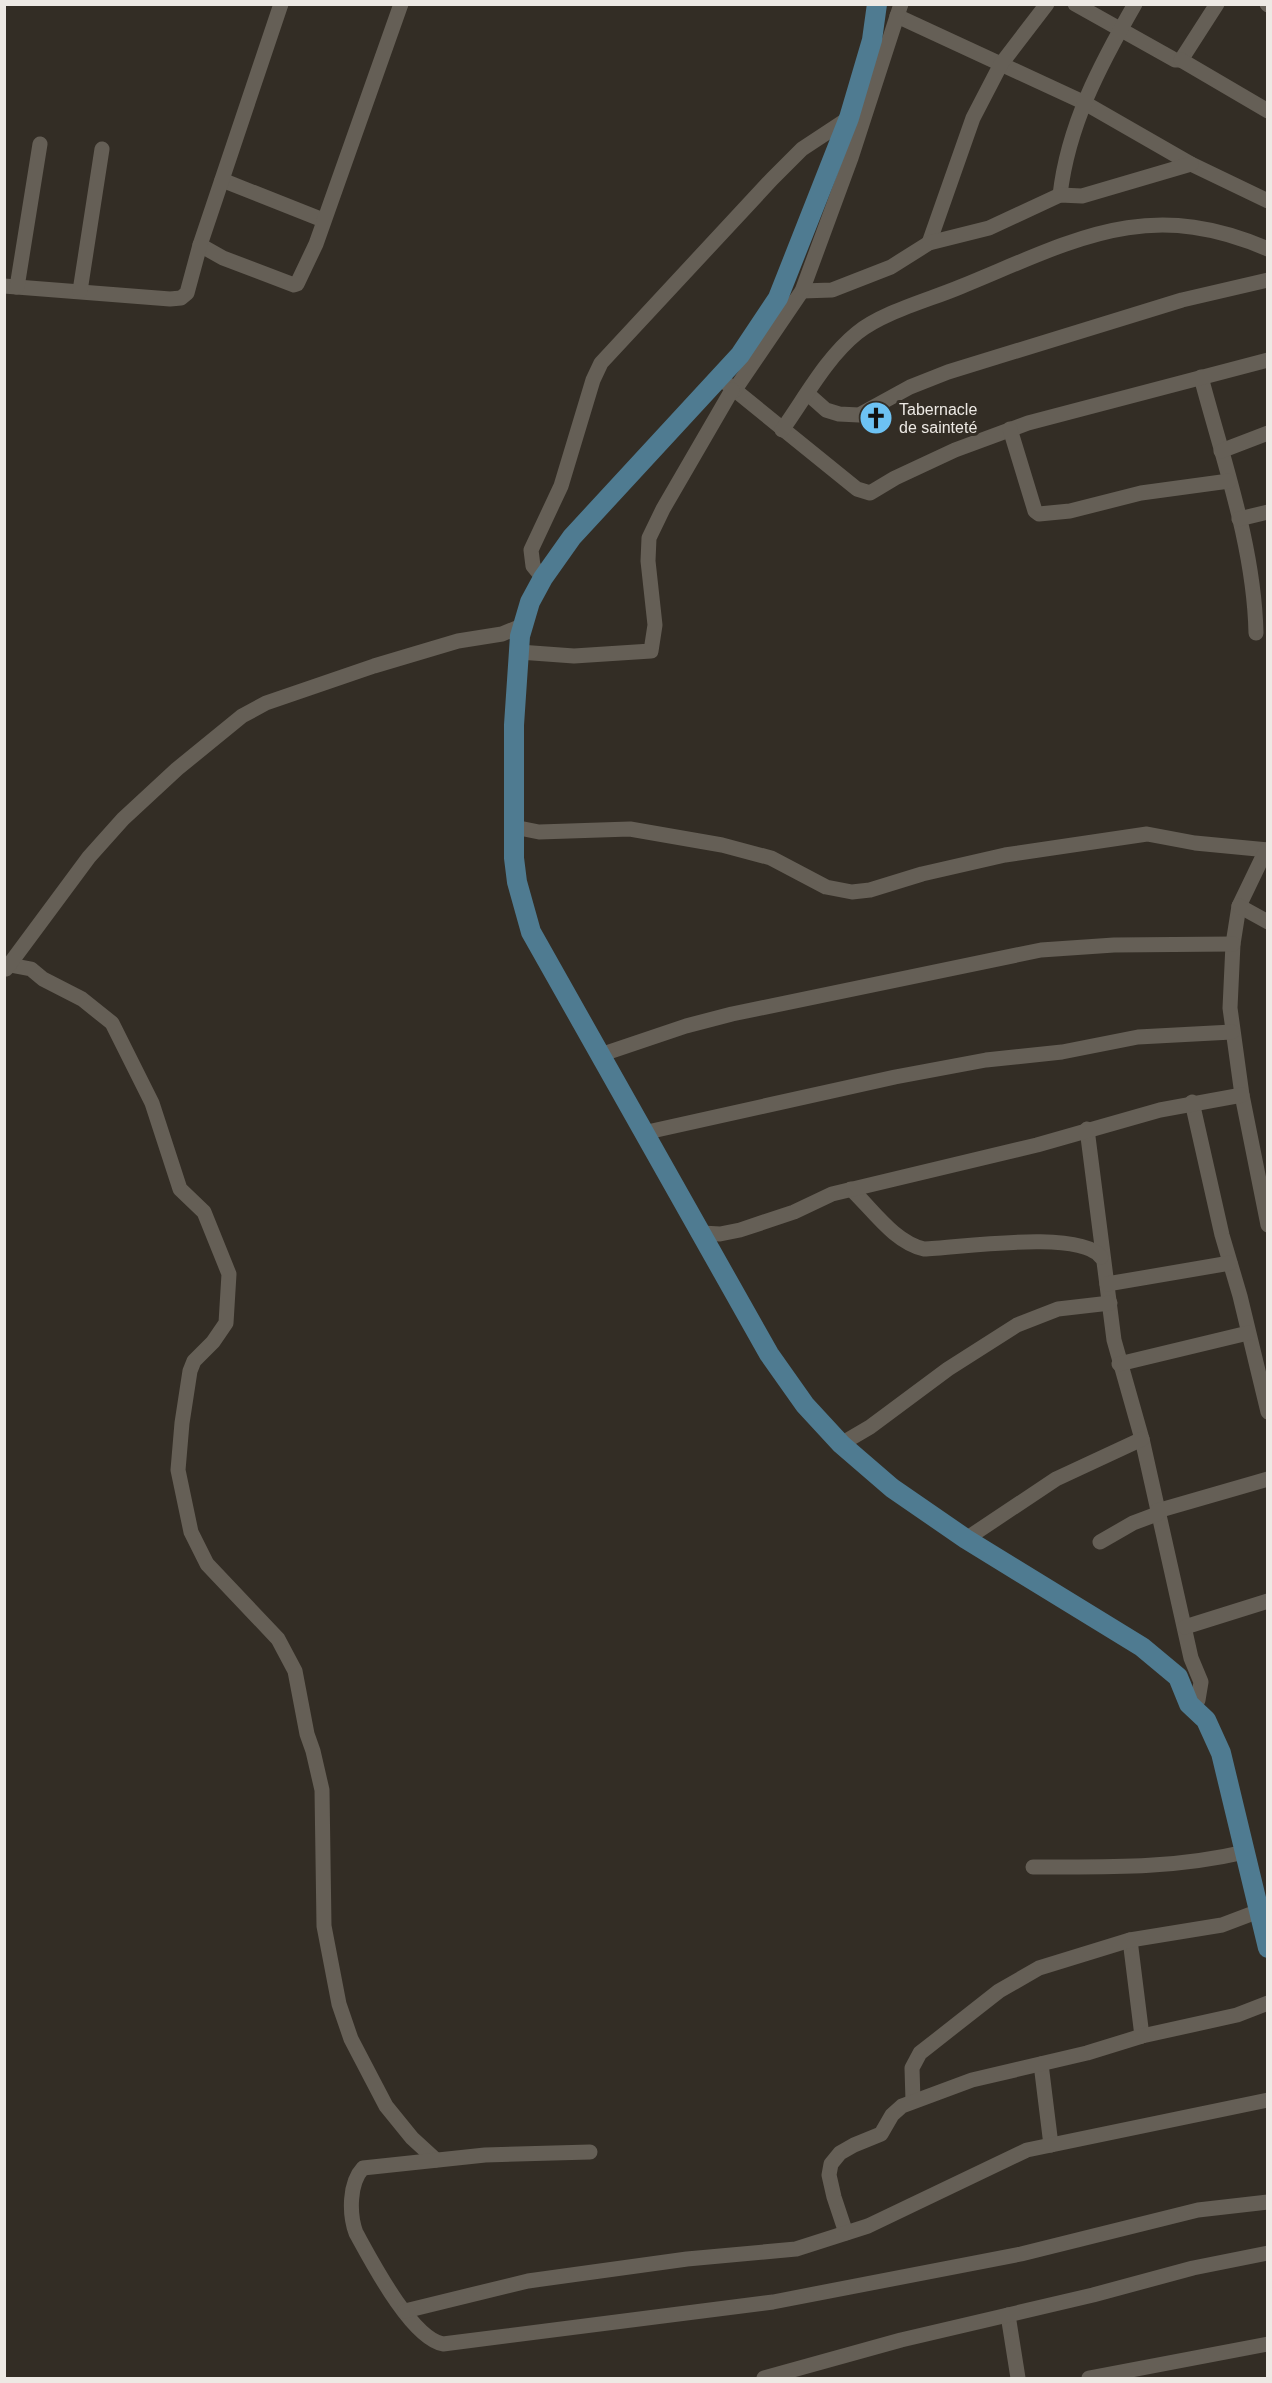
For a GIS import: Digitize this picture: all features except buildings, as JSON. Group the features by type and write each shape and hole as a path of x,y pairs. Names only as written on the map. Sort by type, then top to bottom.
{"main road":[{"path":"877,4 872,40 849,118 844,155 778,298 729,386 572,537 543,578 530,602 519,652 514,725 514,827 517,882 531,932 776,1364 805,1405 841,1444 892,1488 966,1539 1142,1647 1178,1677 1189,1704 1206,1720 1221,1754 1268,1948"}],"street":[{"path":"40,144 11,287 170,299 181,297 187,293 200,245 281,4"},
{"path":"200,245 223,258 294,285 309,260 401,4"},
{"path":"929,243 963,145 1001,64 1047,4"},
{"path":"1075,4 1175,60 1181,60 1268,111"},
{"path":"1060,195 1063,172 1083,102 1119,28 1135,4"},
{"path":"1181,60 1217,4"},
{"path":"519,652 574,656 651,651 655,625 648,561 649,538 729,386 802,291 844,155 899,10 1001,64 1083,102 1191,164 1268,201"},
{"path":"543,578 532,566 531,550 561,486 593,380 601,363 738,212 822,133 849,118"},
{"path":"80,291 102,149"},
{"path":"802,291 832,290 891,267 929,243 989,228 1060,195 1082,196 1191,164"},
{"path":"222,180 323,220"},
{"path":"782,430 834,358 867,326 1103,231 1148,225 1201,226 1268,249"},
{"path":"808,394 826,410 839,414 859,415 910,387 948,372 1182,300 1268,280"},
{"path":"729,386 857,489 870,493 915,468 1010,429 1268,360"},
{"path":"1202,377 1239,519 1256,613 1256,633"},
{"path":"1010,429 1035,511 1039,514 1070,511 1141,494 1228,481"},
{"path":"1221,451 1268,434"},
{"path":"1239,519 1268,512"},
{"path":"7,968 89,857 123,819 177,769 242,717 266,703 363,669 458,641 502,634 524,626"},
{"path":"514,827 539,832 630,829 722,844 771,858 826,887 852,892 870,890 922,874 1005,855 1147,834 1195,843 1267,850 1239,906 1233,945 1230,1008 1242,1095 1268,1225"},
{"path":"1239,906 1268,922"},
{"path":"600,1055 686,1026 732,1014 1041,950 1114,945 1233,945"},
{"path":"24,948 31,969 43,979 82,999 111,1023 152,1103 180,1189 204,1212 228,1269 230,1281 226,1323 217,1337 194,1361 182,1423 178,1470 190,1532 207,1564 278,1639 296,1671 307,1734 321,1790 325,1938 342,2014 351,2038 386,2106 412,2138 436,2160"},
{"path":"7,968 31,969"},
{"path":"643,1132 895,1077 986,1060 1062,1052 1138,1037 1232,1032"},
{"path":"702,1233 720,1234 740,1230 794,1212 832,1194 1037,1145 1087,1129 1192,1102 1242,1095"},
{"path":"1192,1102 1268,1412"},
{"path":"1087,1129 1101,1257 1119,1364 1142,1439 1191,1658 1202,1682 1198,1700 1189,1704"},
{"path":"851,1189 878,1218 913,1247 932,1249 990,1242 1036,1242 1086,1248 1097,1251 1101,1257"},
{"path":"1107,1284 1230,1263"},
{"path":"841,1444 1017,1325 1037,1315 1058,1309 1110,1303"},
{"path":"1119,1364 1248,1333"},
{"path":"966,1539 1056,1479 1142,1439"},
{"path":"1100,1542 1156,1514 1157,1511 1268,1479"},
{"path":"1185,1627 1268,1600"},
{"path":"1033,1867 1134,1868 1203,1862 1245,1852"},
{"path":"913,2101 912,2068 915,2059 981,2004 1039,1968 1130,1940 1222,1925 1259,1911"},
{"path":"1130,1940 1142,2036"},
{"path":"846,2234 829,2175 831,2164 840,2153 881,2134 892,2115 913,2101 972,2080 1142,2036 1237,2015 1268,2003"},
{"path":"1041,2064 1051,2145"},
{"path":"405,2312 528,2281 687,2259 796,2249 846,2234 936,2196 952,2184 1010,2157 1051,2145 1268,2100"},
{"path":"590,2152 517,2153 363,2168 354,2186 352,2221 382,2281 428,2338 443,2344 773,2302 912,2277 1021,2254 1198,2210 1268,2202"},
{"path":"764,2379 901,2340 1193,2268 1268,2253"},
{"path":"1008,2315 1018,2379"},
{"path":"1089,2379 1268,2344"}],"place":[{"name":"Tabernacle de sainteté","path":"876,418"}]}
